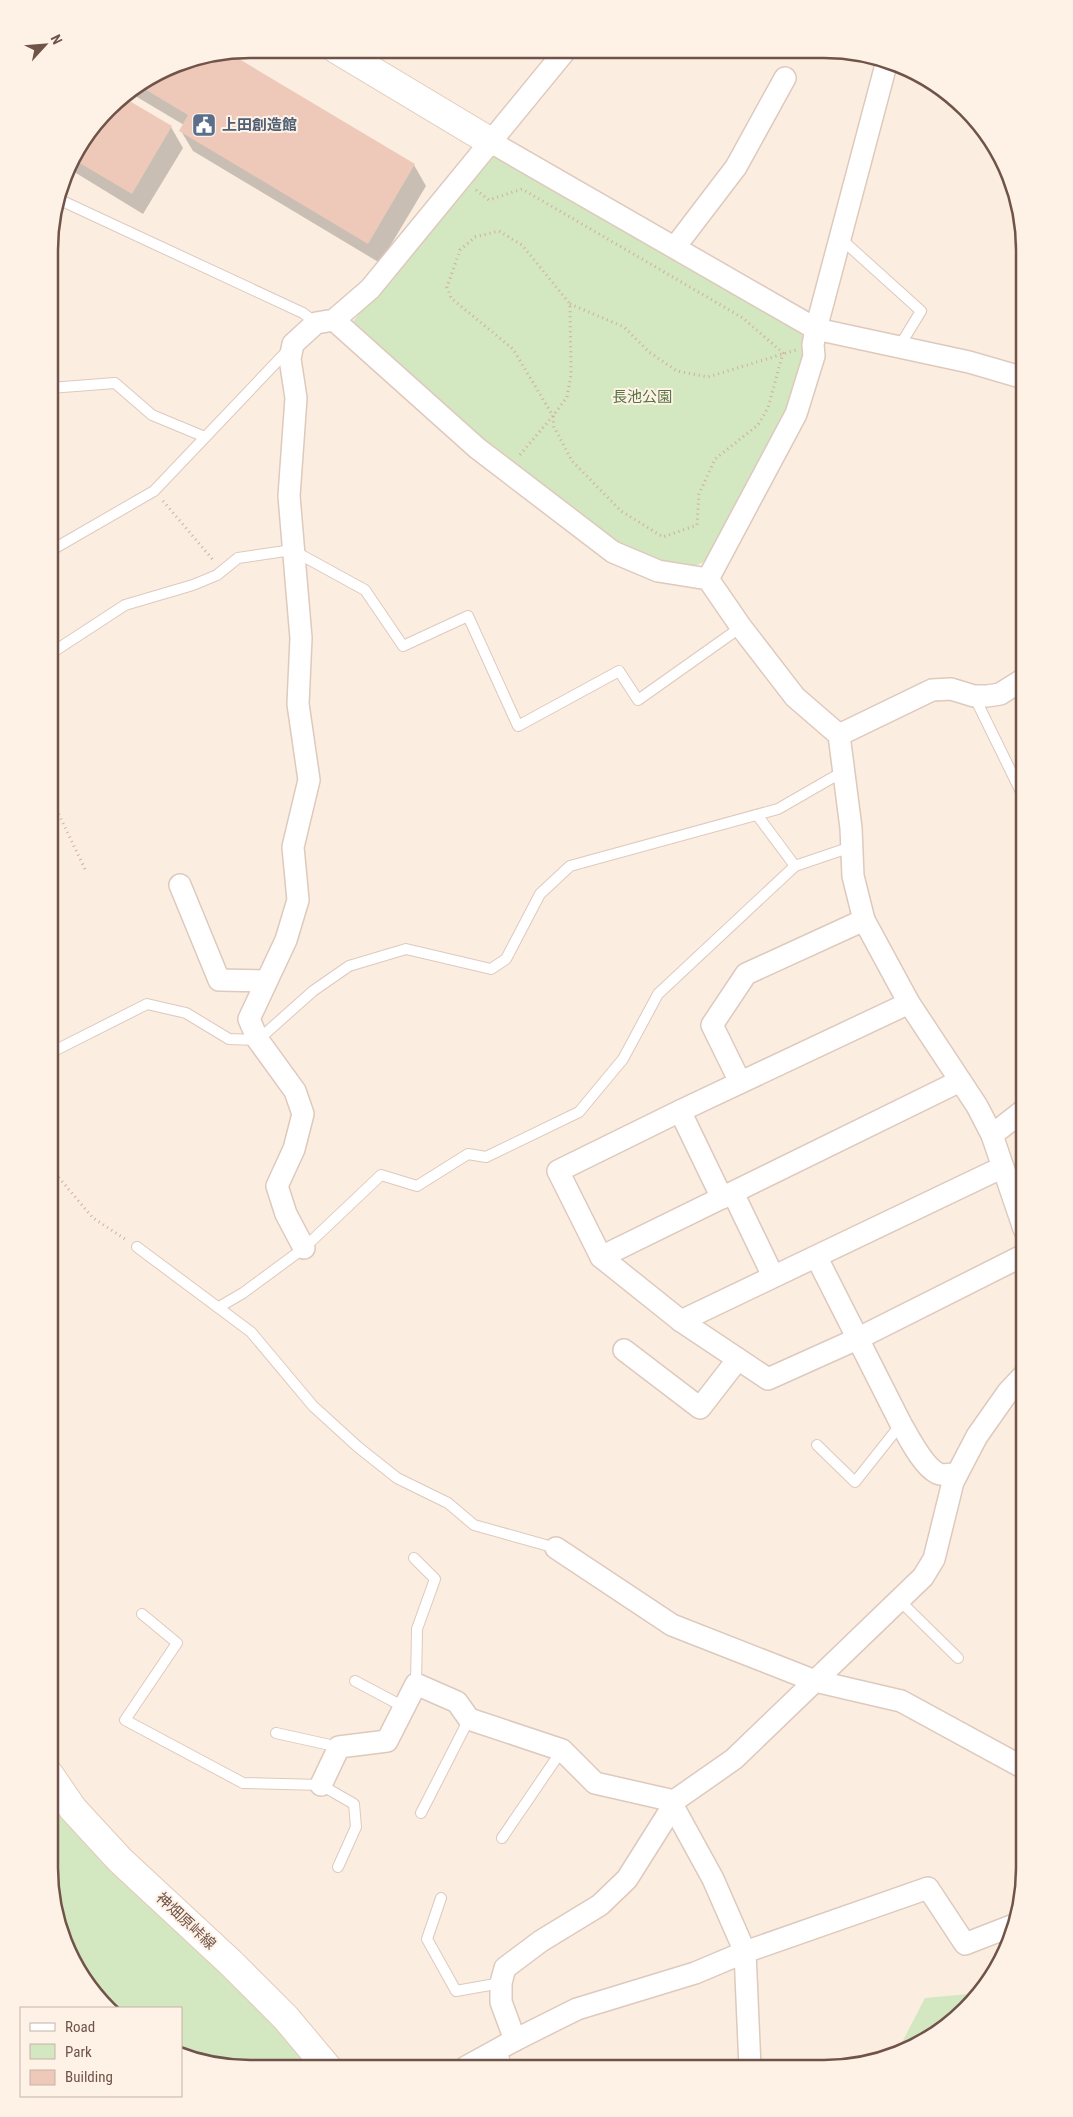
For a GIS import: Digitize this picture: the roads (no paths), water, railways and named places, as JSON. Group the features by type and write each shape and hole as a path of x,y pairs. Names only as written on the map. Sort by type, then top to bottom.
{"street":[{"path":"351,58 491,142 816,329 968,362 1016,376"},
{"path":"304,1248 286,1214 277,1186 294,1149 302,1114 294,1091 258,1040 249,1019 286,940 298,900 293,848 309,780 298,704 301,638 292,550 289,496 296,398 290,359 293,344 370,289 559,58"},
{"path":"708,579 796,414 814,356 813,345 816,329 872,126 885,68"},
{"path":"675,247 736,167 785,78"},
{"path":"325,321 477,448 613,552 658,571 708,579 741,627 795,697 839,735 845,771 853,876 864,920 909,1003 977,1106 992,1135 1016,1206"},
{"path":"839,735 932,690 951,689 974,696 1000,694 1016,684"},
{"path":"180,885 219,980 266,981"},
{"path":"740,1082 712,1025 746,974 864,920"},
{"path":"909,1003 740,1082 558,1172 601,1257 681,1321 768,1379 857,1339 1016,1259"},
{"path":"601,1257 960,1081"},
{"path":"680,1111 773,1276"},
{"path":"992,1135 1016,1116"},
{"path":"681,1321 773,1276 817,1258 1003,1167"},
{"path":"817,1258 901,1424 929,1467 939,1474 957,1474"},
{"path":"624,1350 700,1408 738,1358"},
{"path":"507,2052 501,2002 501,1983 505,1968 541,1941 600,1905 627,1879 673,1803 734,1759 900,1601 922,1577 934,1559 953,1482 977,1436 1016,1384"},
{"path":"556,1548 672,1625 815,1681 901,1702 1016,1764"},
{"path":"321,1785 338,1747 387,1741 416,1684 457,1702 469,1719 562,1750 595,1783 673,1803 713,1879 745,1952 750,2060"},
{"name":"神畑原峠線","path":"58,1787 73,1809 120,1860 245,1977 286,2018 321,2060"},
{"path":"485,2060 507,2052 577,2009 695,1973 745,1952 928,1888 965,1944 1005,1928"}],"lane":[{"path":"63,202 303,313 325,321"},
{"path":"840,237 921,310 899,347"},
{"path":"58,546 154,491 293,344"},
{"path":"58,387 115,383 152,415 205,437"},
{"path":"58,649 125,605 193,585 217,575 238,558 292,550 365,590 404,646 468,616 518,726 619,671 638,700 741,627"},
{"path":"974,696 1016,782"},
{"path":"58,1049 147,1004 186,1013 229,1039 258,1040 313,992 349,966 406,949 491,968 506,959 540,894 570,866 778,809 845,771"},
{"path":"757,815 795,866"},
{"path":"219,1307 243,1293 304,1248 382,1175 417,1186 468,1154 486,1157 579,1112 623,1059 658,994 795,866 851,847"},
{"path":"137,1247 251,1332 313,1406 358,1448 397,1478 448,1503 474,1525 556,1548"},
{"path":"818,1445 855,1482 901,1424"},
{"path":"414,1558 435,1579 417,1628 416,1684"},
{"path":"900,1601 958,1658"},
{"path":"142,1614 177,1643 125,1720 243,1783 321,1785 354,1804 356,1827 338,1867"},
{"path":"355,1681 404,1707"},
{"path":"421,1813 469,1719"},
{"path":"276,1733 338,1747"},
{"path":"502,1838 562,1750"},
{"path":"441,1898 427,1939 456,1991 501,1983"}],"place":[{"name":"上田創造館","path":"204,125"}],"park label":[{"name":"長池公園","path":"642,397"}]}
